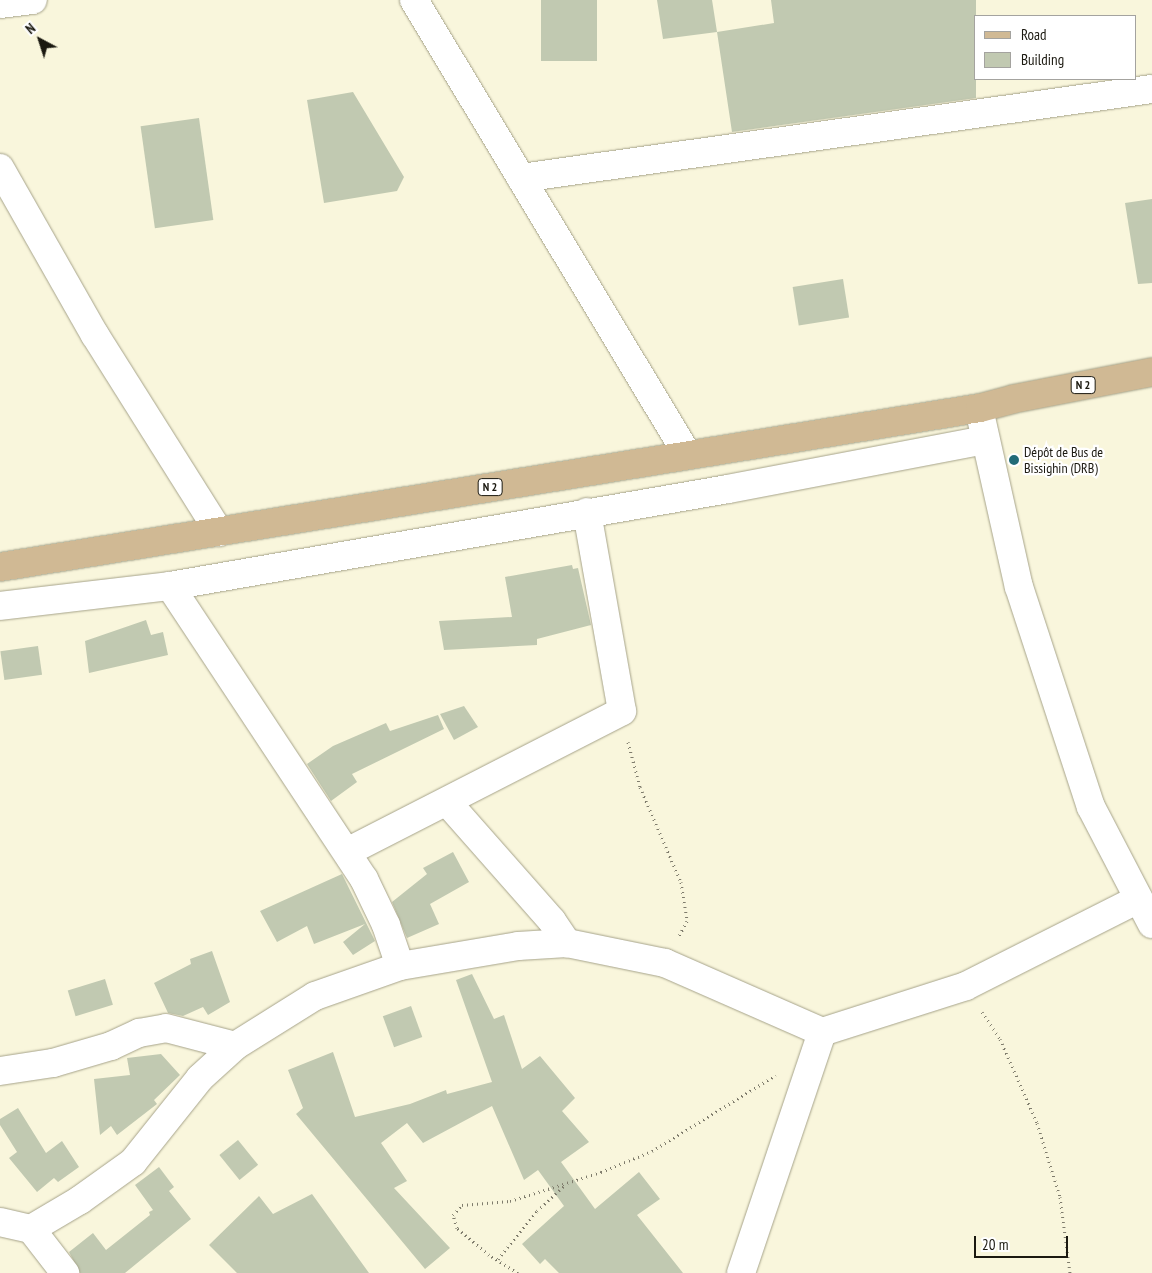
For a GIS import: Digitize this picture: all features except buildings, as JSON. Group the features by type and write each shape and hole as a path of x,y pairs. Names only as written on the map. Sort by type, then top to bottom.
{"main road":[{"name":"N 2","path":"0,567 687,454 980,408 1013,399 1152,372"}],"street":[{"path":"0,4 33,0"},
{"path":"414,0 687,454"},
{"path":"521,178 1152,89"},
{"path":"0,168 96,336 218,532"},
{"path":"980,408 984,440 1019,587 1091,807 1152,924"},
{"path":"0,606 170,586 984,440"},
{"path":"347,852 448,803 622,711 587,512"},
{"path":"170,586 347,852 380,911 400,966"},
{"path":"448,803 552,921 566,942"},
{"path":"30,1229 80,1200 133,1162 200,1078 235,1046 315,996 400,966 518,946 566,942 665,963 818,1044 966,986 1138,899"},
{"path":"0,1071 53,1063 111,1046 139,1033 166,1028 235,1046"},
{"path":"741,1273 818,1044"},
{"path":"0,1222 30,1229 65,1273"}],"path":[{"path":"622,711 640,787 681,882 687,921 665,963"},
{"path":"966,986 1000,1039 1037,1122 1060,1197 1070,1273"},
{"path":"518,1273 457,1228 453,1215 462,1205 510,1201 564,1186 652,1151 751,1089 818,1044"},
{"path":"498,1260 537,1211 564,1186"}],"place":[{"name":"Dépôt de Bus de Bissighin (DRB)","path":"1014,460"}]}
